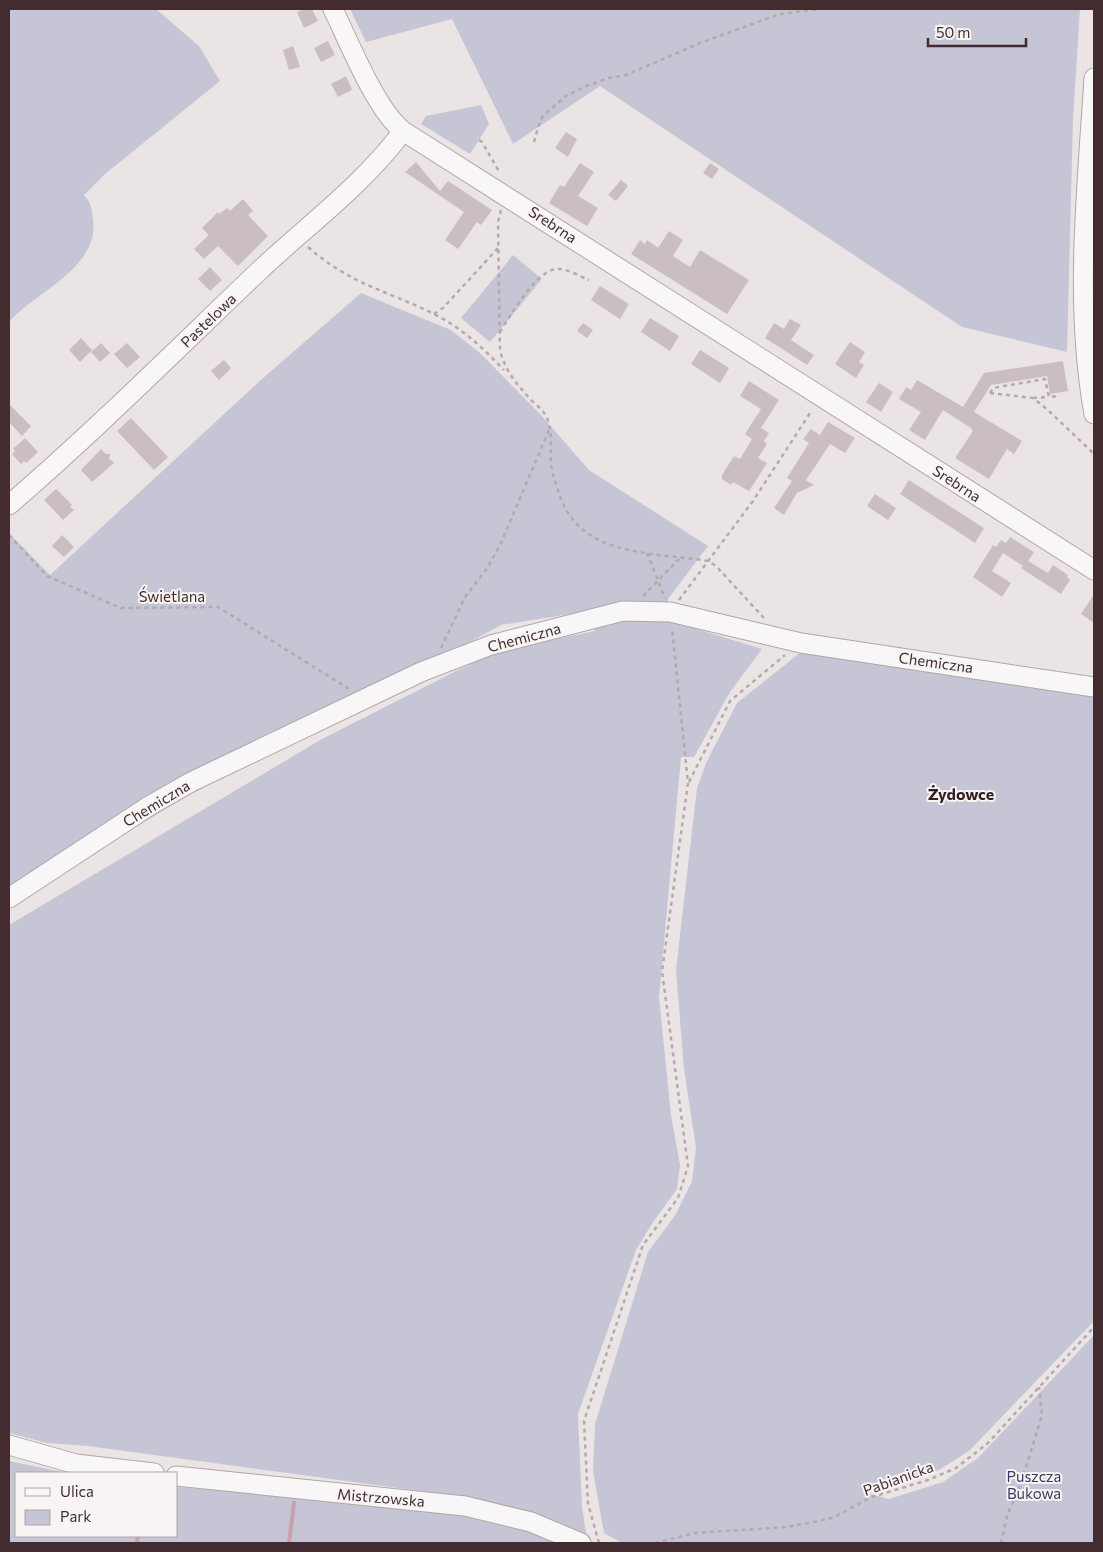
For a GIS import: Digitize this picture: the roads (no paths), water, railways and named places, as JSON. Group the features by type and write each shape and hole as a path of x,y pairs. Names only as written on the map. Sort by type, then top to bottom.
{"street":[{"name":"Srebrna","path":"333,9 380,103 394,123 403,131 506,188 821,396 1094,570"},
{"path":"1094,78 1083,244 1085,349 1094,414"},
{"name":"Pastelowa","path":"9,505 95,428 296,237 368,172 403,131"},
{"name":"Chemiczna","path":"9,898 148,806 365,698 460,655 491,645 623,611 670,612 792,641 1094,686"},
{"path":"9,1445 76,1464 145,1472"},
{"name":"Mistrzowska","path":"178,1476 465,1506 530,1522 581,1543"}],"waterway":[{"path":"289,1543 294,1503"},
{"path":"137,1543 138,1537"}],"district":[{"name":"Żydowce","path":"961,793"}],"park label":[{"name":"Puszcza Bukowa","path":"1034,1484"}]}
